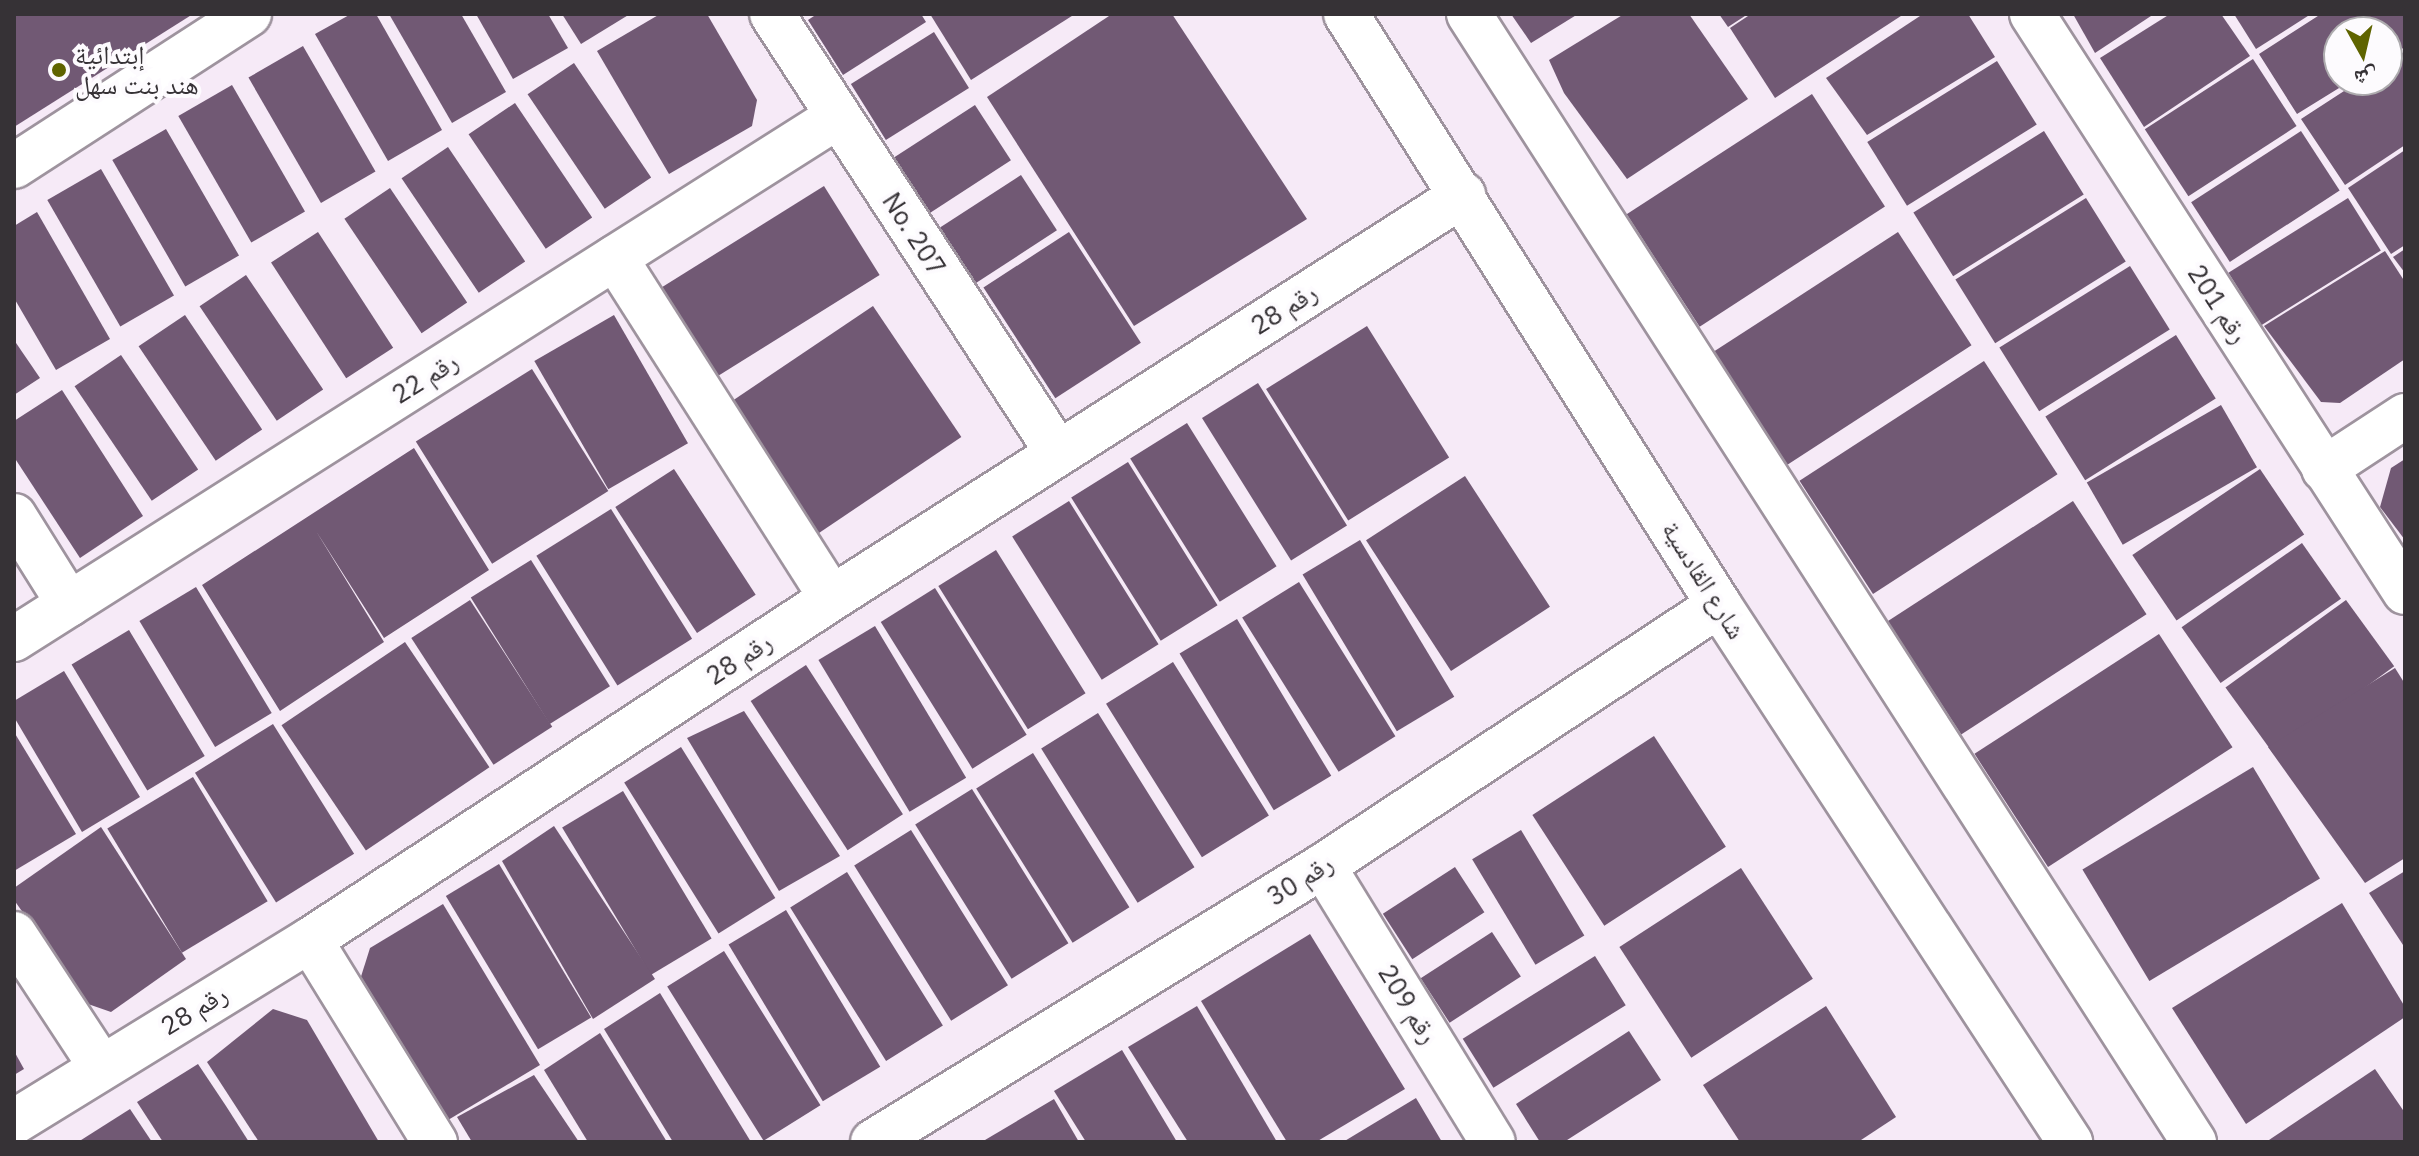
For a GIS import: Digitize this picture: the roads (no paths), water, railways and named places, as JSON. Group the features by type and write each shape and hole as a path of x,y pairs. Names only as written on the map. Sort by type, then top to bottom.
{"street":[{"path":"14,166 249,14"},
{"name":"No. 207","path":"772,14 1058,453"},
{"name":"شارع القادسية","path":"1346,14 1719,605 2070,1142"},
{"path":"1469,14 2194,1142"},
{"name":"رقم 201","path":"2032,14 2405,592"},
{"name":"رقم 22","path":"14,639 837,117"},
{"name":"رقم 28","path":"14,1122 100,1065 310,940 832,598 1463,195"},
{"path":"615,258 832,598"},
{"path":"2324,469 2405,416"},
{"path":"14,516 69,604"},
{"name":"رقم 30","path":"873,1142 1323,866 1719,605"},
{"name":"رقم 209","path":"1323,866 1493,1142"},
{"path":"14,934 100,1065"},
{"path":"310,940 435,1142"}],"place":[{"name":"إبتدائية هند بنت سهل","path":"59,70"}]}
